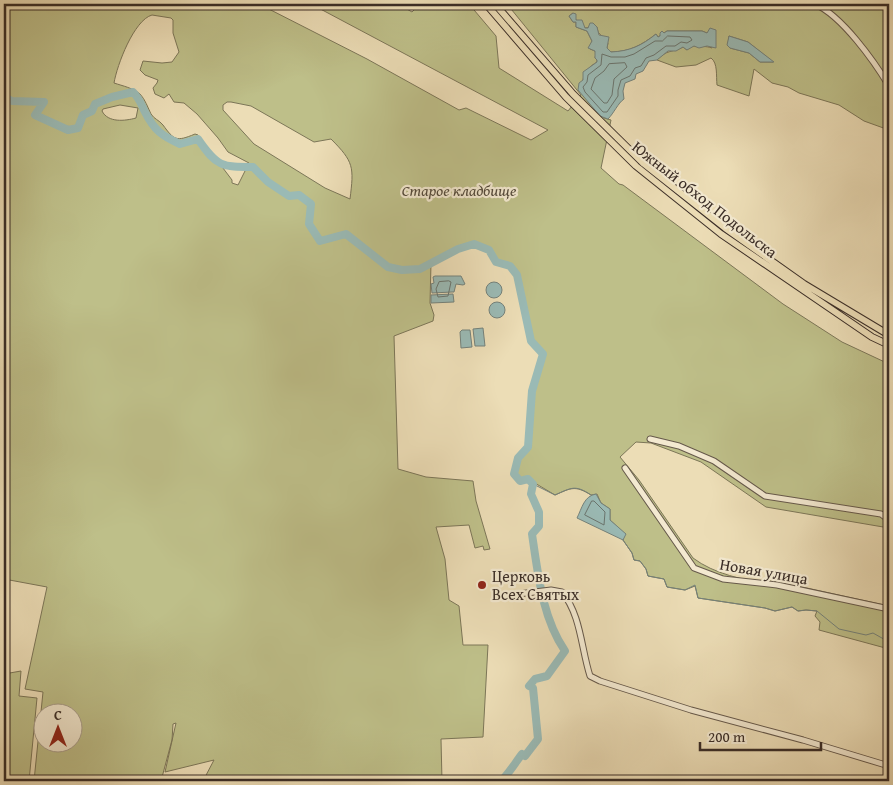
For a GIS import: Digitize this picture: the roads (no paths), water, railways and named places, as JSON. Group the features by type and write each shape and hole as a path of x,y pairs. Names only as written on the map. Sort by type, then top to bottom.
{"main road":[{"name":"Южный обход Подольска","path":"486,4 566,97 636,166 721,234 872,337 889,345"},
{"name":"Южный обход Подольска","path":"495,4 573,94 644,164 725,228 804,284 889,335"}],"street":[{"path":"815,4 820,6 843,26 872,58 889,86"},
{"path":"889,126 889,133"},
{"path":"650,439 679,446 714,461 765,496 882,514 889,520"},
{"name":"Новая улица","path":"625,468 694,568 723,579 777,585 889,609"},
{"path":"502,596 551,590 562,592 568,599 580,632 590,676 600,681 691,710 803,740 889,766"}],"water":[{"path":"573,13 576,14 576,20 582,20 585,28 588,28 590,23 593,23 597,27 599,35 609,37 607,48 611,52 635,47 656,34 658,37 660,36 662,31 664,33 667,31 702,31 707,33 710,28 716,30 716,48 707,46 699,48 694,46 687,50 683,47 676,51 668,51 657,60 649,61 643,71 636,74 635,79 625,83 624,99 608,119 600,116 578,90 579,83 583,80 583,72 597,62 597,60 595,58 595,51 588,48 592,41 587,31 576,27 576,22 573,22 569,16"},
{"path":"729,36 748,42 774,62 760,62 749,53 730,48 727,45"},
{"path":"461,276 465,284 456,284 454,292 432,293 431,284 434,283 433,277"},
{"path":"491,282 497,282 502,287 500,296 491,298 486,293 486,287"},
{"path":"453,294 454,302 431,303 431,295"},
{"path":"494,302 500,302 505,307 503,316 494,318 489,313 489,307"},
{"path":"483,328 485,346 475,346 473,329"},
{"path":"462,330 470,330 472,347 461,348 460,332"},
{"path":"596,494 601,503 610,509 610,520 626,534 623,540 577,518 586,500"}],"waterway":[{"path":"4,97 12,101 44,102 35,115 68,130 78,128 83,115 92,111 95,104 112,97 133,92 152,123 159,132 168,138 180,144 198,139 210,155 221,163 234,167 253,167 268,182 289,196 299,195 311,204 309,224 320,241 346,234 388,267 402,270 420,269 458,249 474,244 489,250 496,262 510,266 517,275 531,341 543,354 532,391 528,447 518,458 514,474 520,481 528,479 533,484 531,494 539,512 539,526 532,534 539,580 551,624 565,651 547,676 535,679 529,686 533,688 538,739 525,756 522,754 502,780"},
{"path":"533,484 555,495 573,488 581,489 591,495"},
{"path":"623,540 632,553 634,560 640,561 646,569 648,576 664,579 667,587 685,590 695,585 698,598 775,611 792,607 798,611 817,611 839,629 866,635 873,633 889,642"}],"place":[{"name":"Церковь Всех Святых","path":"482,585"}],"park label":[{"name":"Старое кладбище","path":"459,190"}]}
